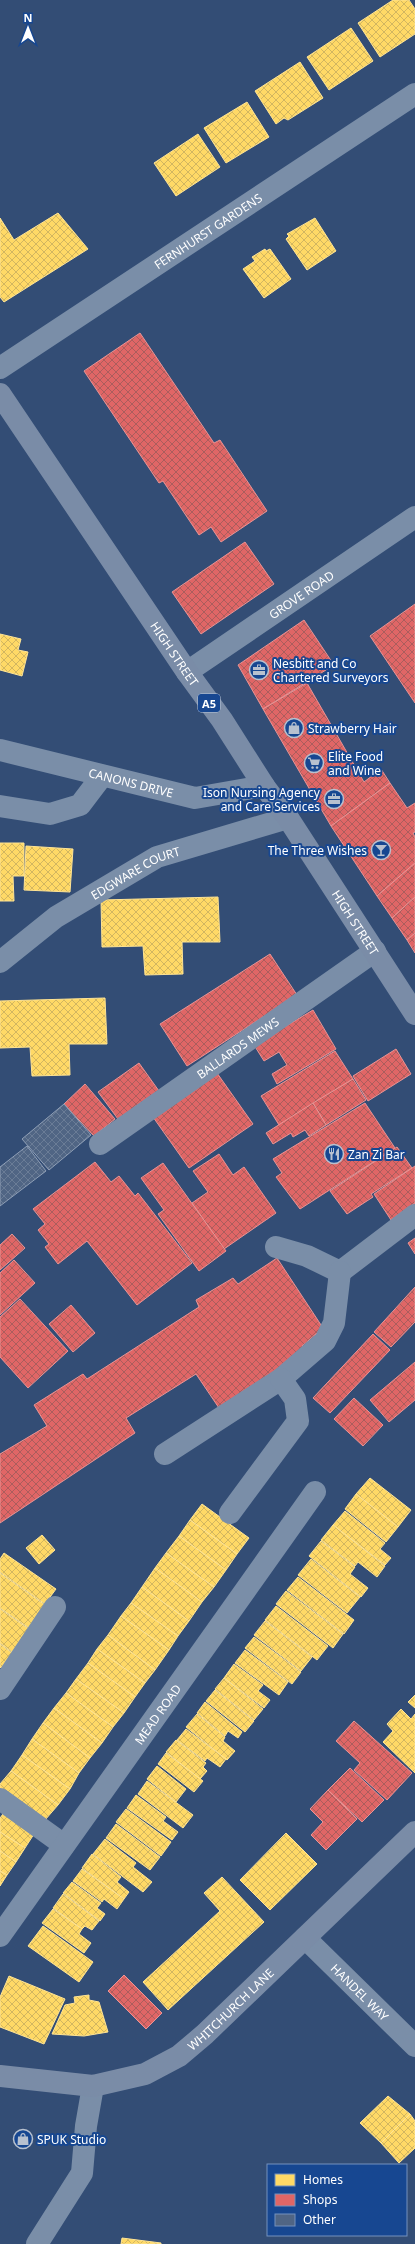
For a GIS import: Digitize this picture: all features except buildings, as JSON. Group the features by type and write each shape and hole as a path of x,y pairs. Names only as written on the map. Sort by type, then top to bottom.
{"main road":[{"name":"HIGH STREET","path":"0,394 187,672 222,720 264,786 288,818 414,1012"},
{"name":"WHITCHURCH LANE","path":"0,2076 93,2086 144,2074 179,2056 205,2034 415,1832"}],"street":[{"name":"FERNHURST GARDENS","path":"0,368 415,94"},
{"name":"GROVE ROAD","path":"187,672 415,517"},
{"name":"CANONS DRIVE","path":"0,750 195,798 264,786"},
{"path":"0,806 50,814 80,805 102,776"},
{"name":"EDGWARE COURT","path":"0,962 56,917 157,857 288,818"},
{"name":"BALLARDS MEWS","path":"100,1144 374,951"},
{"path":"165,1454 281,1379 325,1341 334,1323 340,1272 415,1215"},
{"path":"276,1247 307,1256 340,1272"},
{"path":"230,1513 298,1421 295,1399 281,1379"},
{"name":"MEAD ROAD","path":"0,1936 315,1492"},
{"path":"0,1689 55,1607"},
{"path":"0,1799 64,1845"},
{"name":"HANDEL WAY","path":"305,1938 415,2046"},
{"path":"37,2244 82,2173 86,2126 93,2086"}],"place":[{"name":"Nesbitt and Co Chartered Surveyors","path":"259,670"},
{"name":"Strawberry Hair","path":"294,728"},
{"name":"Elite Food and Wine","path":"314,763"},
{"name":"Ison Nursing Agency and Care Services","path":"334,799"},
{"name":"The Three Wishes","path":"381,850"},
{"name":"Zan Zi Bar","path":"334,1154"},
{"name":"SPUK Studio","path":"23,2139"}]}
